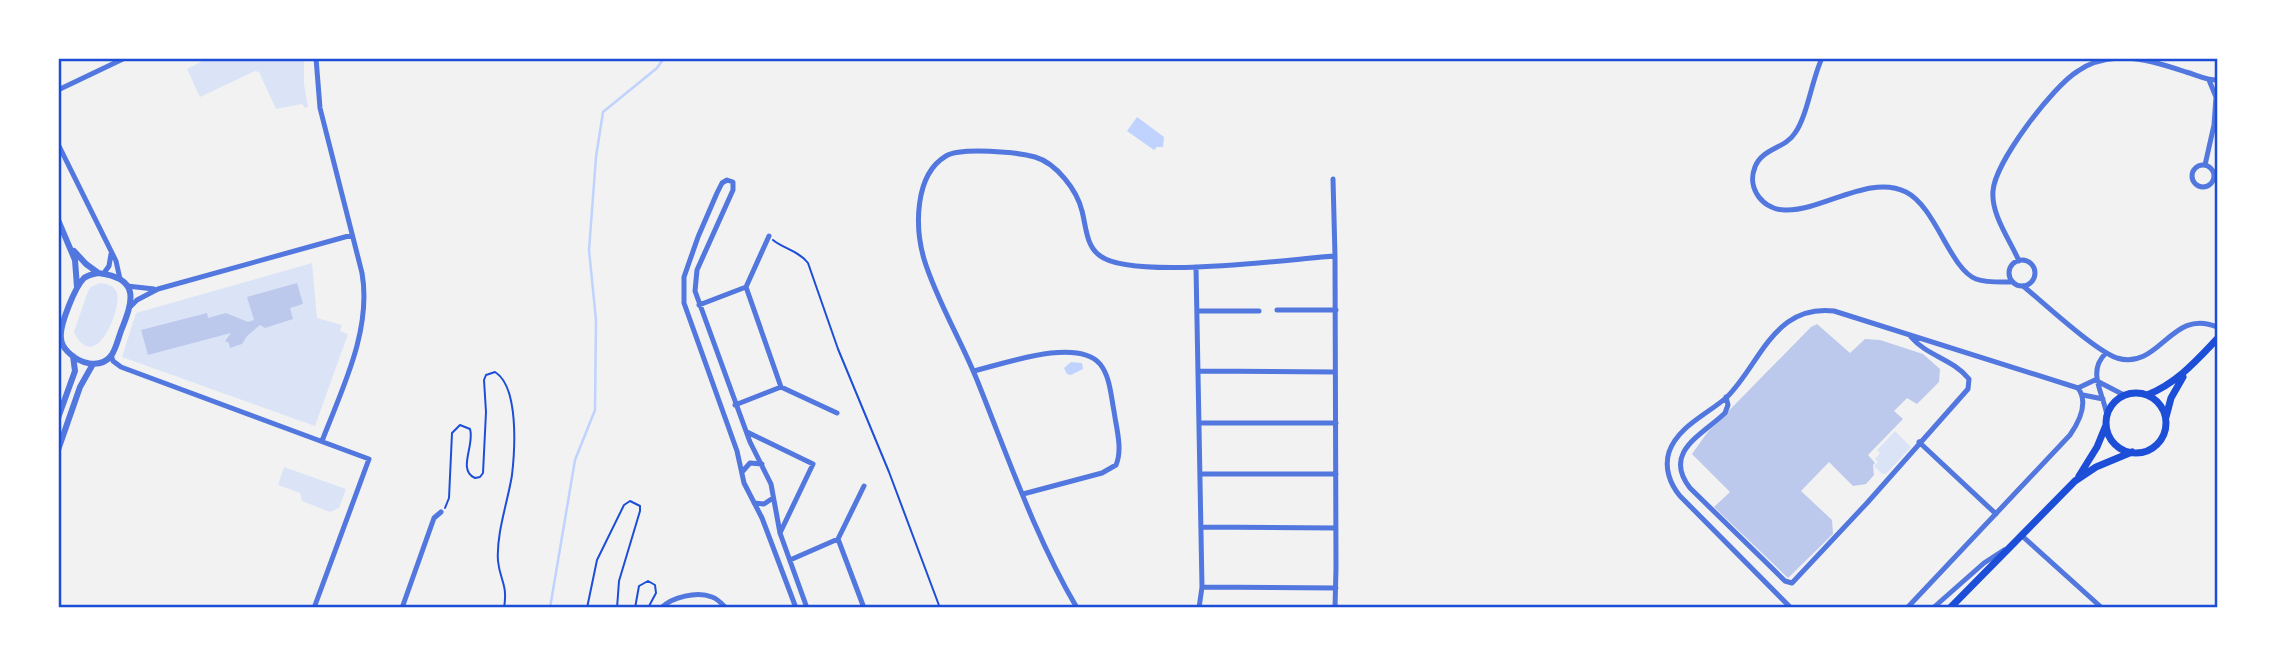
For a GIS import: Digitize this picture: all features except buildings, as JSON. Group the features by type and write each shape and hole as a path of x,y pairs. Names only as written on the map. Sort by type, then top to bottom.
{"main road":[{"path":"2147,395 2185,373 2217,339"},
{"path":"2106,420 2108,435 2122,449 2141,452 2157,444 2165,428 2173,394 2185,373"},
{"path":"2075,481 2097,447 2116,400 2131,393 2147,395 2160,404 2165,419"},
{"path":"1950,608 2075,481 2096,467 2132,452"}],"street":[{"path":"58,90 125,58"},
{"path":"316,58 320,108 363,281 364,309 353,356 322,441"},
{"path":"1822,58 1795,134 1763,155 1756,164 1753,184 1760,199 1773,208 1788,210 1873,188 1899,189 1911,195 1924,208 1967,273 1984,281 2026,285 2035,296 2106,353 2121,359 2137,359 2153,351 2186,325 2203,323 2217,327"},
{"path":"2018,261 1994,206 1994,185 2001,165 2062,83 2088,65 2125,58 2217,80"},
{"path":"2205,165 2217,96 2209,80"},
{"path":"58,144 119,269 120,279"},
{"path":"1077,608 1046,553 974,371 931,276 920,239 920,206 925,183 934,166 946,156 972,151 1040,159 1053,167 1075,194 1090,242 1098,254 1111,262 1126,265 1196,267 1335,256"},
{"path":"2205,165 2213,171 2214,177 2208,186 2202,187 2195,184 2192,174 2195,168 2205,165"},
{"path":"1333,179 1336,310 1335,608"},
{"path":"796,608 762,518 745,486 737,450 687,315 683,284 687,268 705,218 722,183 730,180 734,184 733,190 695,275 694,287 735,405 771,484 780,533 807,608"},
{"path":"58,220 71,247 76,265 77,287"},
{"path":"131,306 158,289 352,235"},
{"path":"769,236 746,287 782,387 836,413"},
{"path":"71,247 82,261 101,273 120,279 131,293 131,306 111,355 103,362 93,364 72,356"},
{"path":"58,418 75,371 75,364 63,345 61,333 77,287 86,276 101,273 109,266 111,254"},
{"path":"2013,282 2010,271 2014,263 2027,262 2033,267 2035,275 2026,285"},
{"path":"1196,267 1202,527 1202,587 1199,608"},
{"path":"127,286 158,289"},
{"path":"699,305 746,287"},
{"path":"1198,311 1259,310"},
{"path":"1277,310 1336,310"},
{"path":"1791,608 1684,501 1669,476 1668,458 1676,439 1726,397 1779,330 1792,319 1807,312 1823,310 1834,311 2078,388 2083,395 2080,419 2073,432 1907,608"},
{"path":"1726,397 1728,405 1725,413 1682,453 1682,475 1690,488 1787,583 1794,581 1965,394 1969,383 1967,377 1956,366 1926,351 1909,335"},
{"path":"974,371 1053,353 1086,355 1096,360 1103,368 1112,398 1119,451 1116,465 1102,473 1023,494"},
{"path":"2106,353 2099,361 2095,380 2103,399 2106,420"},
{"path":"111,355 118,366 369,459 314,608"},
{"path":"58,450 80,387 93,364"},
{"path":"1199,371 1335,373"},
{"path":"2078,388 2095,380"},
{"path":"2095,380 2124,395"},
{"path":"713,385 726,381"},
{"path":"735,405 782,387"},
{"path":"2083,395 2103,399"},
{"path":"1200,423 1336,423"},
{"path":"746,432 813,464 780,533"},
{"path":"1919,442 1996,514"},
{"path":"741,472 750,463 762,464"},
{"path":"1200,474 1336,474"},
{"path":"790,560 838,539 864,486"},
{"path":"754,503 764,504 773,498"},
{"path":"402,608 434,518 442,512"},
{"path":"1202,527 1336,528"},
{"path":"2021,534 2102,608"},
{"path":"838,539 864,608"},
{"path":"1933,608 1984,563 2010,546"},
{"path":"1202,587 1336,588"},
{"path":"661,608 677,598 704,595 715,598 726,608"}],"path":[{"path":"769,236 782,248 800,255 808,263 838,349 889,472 940,608"},
{"path":"442,512 449,498 451,439 460,425 470,429 472,437 466,470 475,478 483,473 486,433 484,380 486,375 495,372 505,381 514,420 512,474 498,561 505,586 504,608"},
{"path":"587,608 597,560 624,505 631,501 640,506 640,511 619,581 617,608"},
{"path":"635,608 639,586 648,581 654,585 656,593 648,608"}],"shaded area":[{"path":"208,58 304,58 304,84 308,107 305,108 302,104 276,109 259,72 255,71 200,97 187,69"},
{"path":"312,263 317,318 342,325 340,331 348,334 315,426 122,357 136,313"},
{"path":"100,283 114,288 117,300 106,334 99,343 91,347 82,344 74,332 88,291"},
{"path":"1895,431 1911,447 1886,474 1882,474 1874,466 1880,453 1877,450"},
{"path":"284,467 346,489 339,508 330,512 302,501 300,493 278,485"}],"water":[{"path":"1137,117 1164,137 1163,147 1154,150 1127,131"},
{"path":"1071,362 1082,363 1083,369 1071,375 1067,374 1064,368"}],"waterway":[{"path":"550,608 575,460 595,410 596,320 589,250 596,157 603,112 657,68 664,58"}]}
